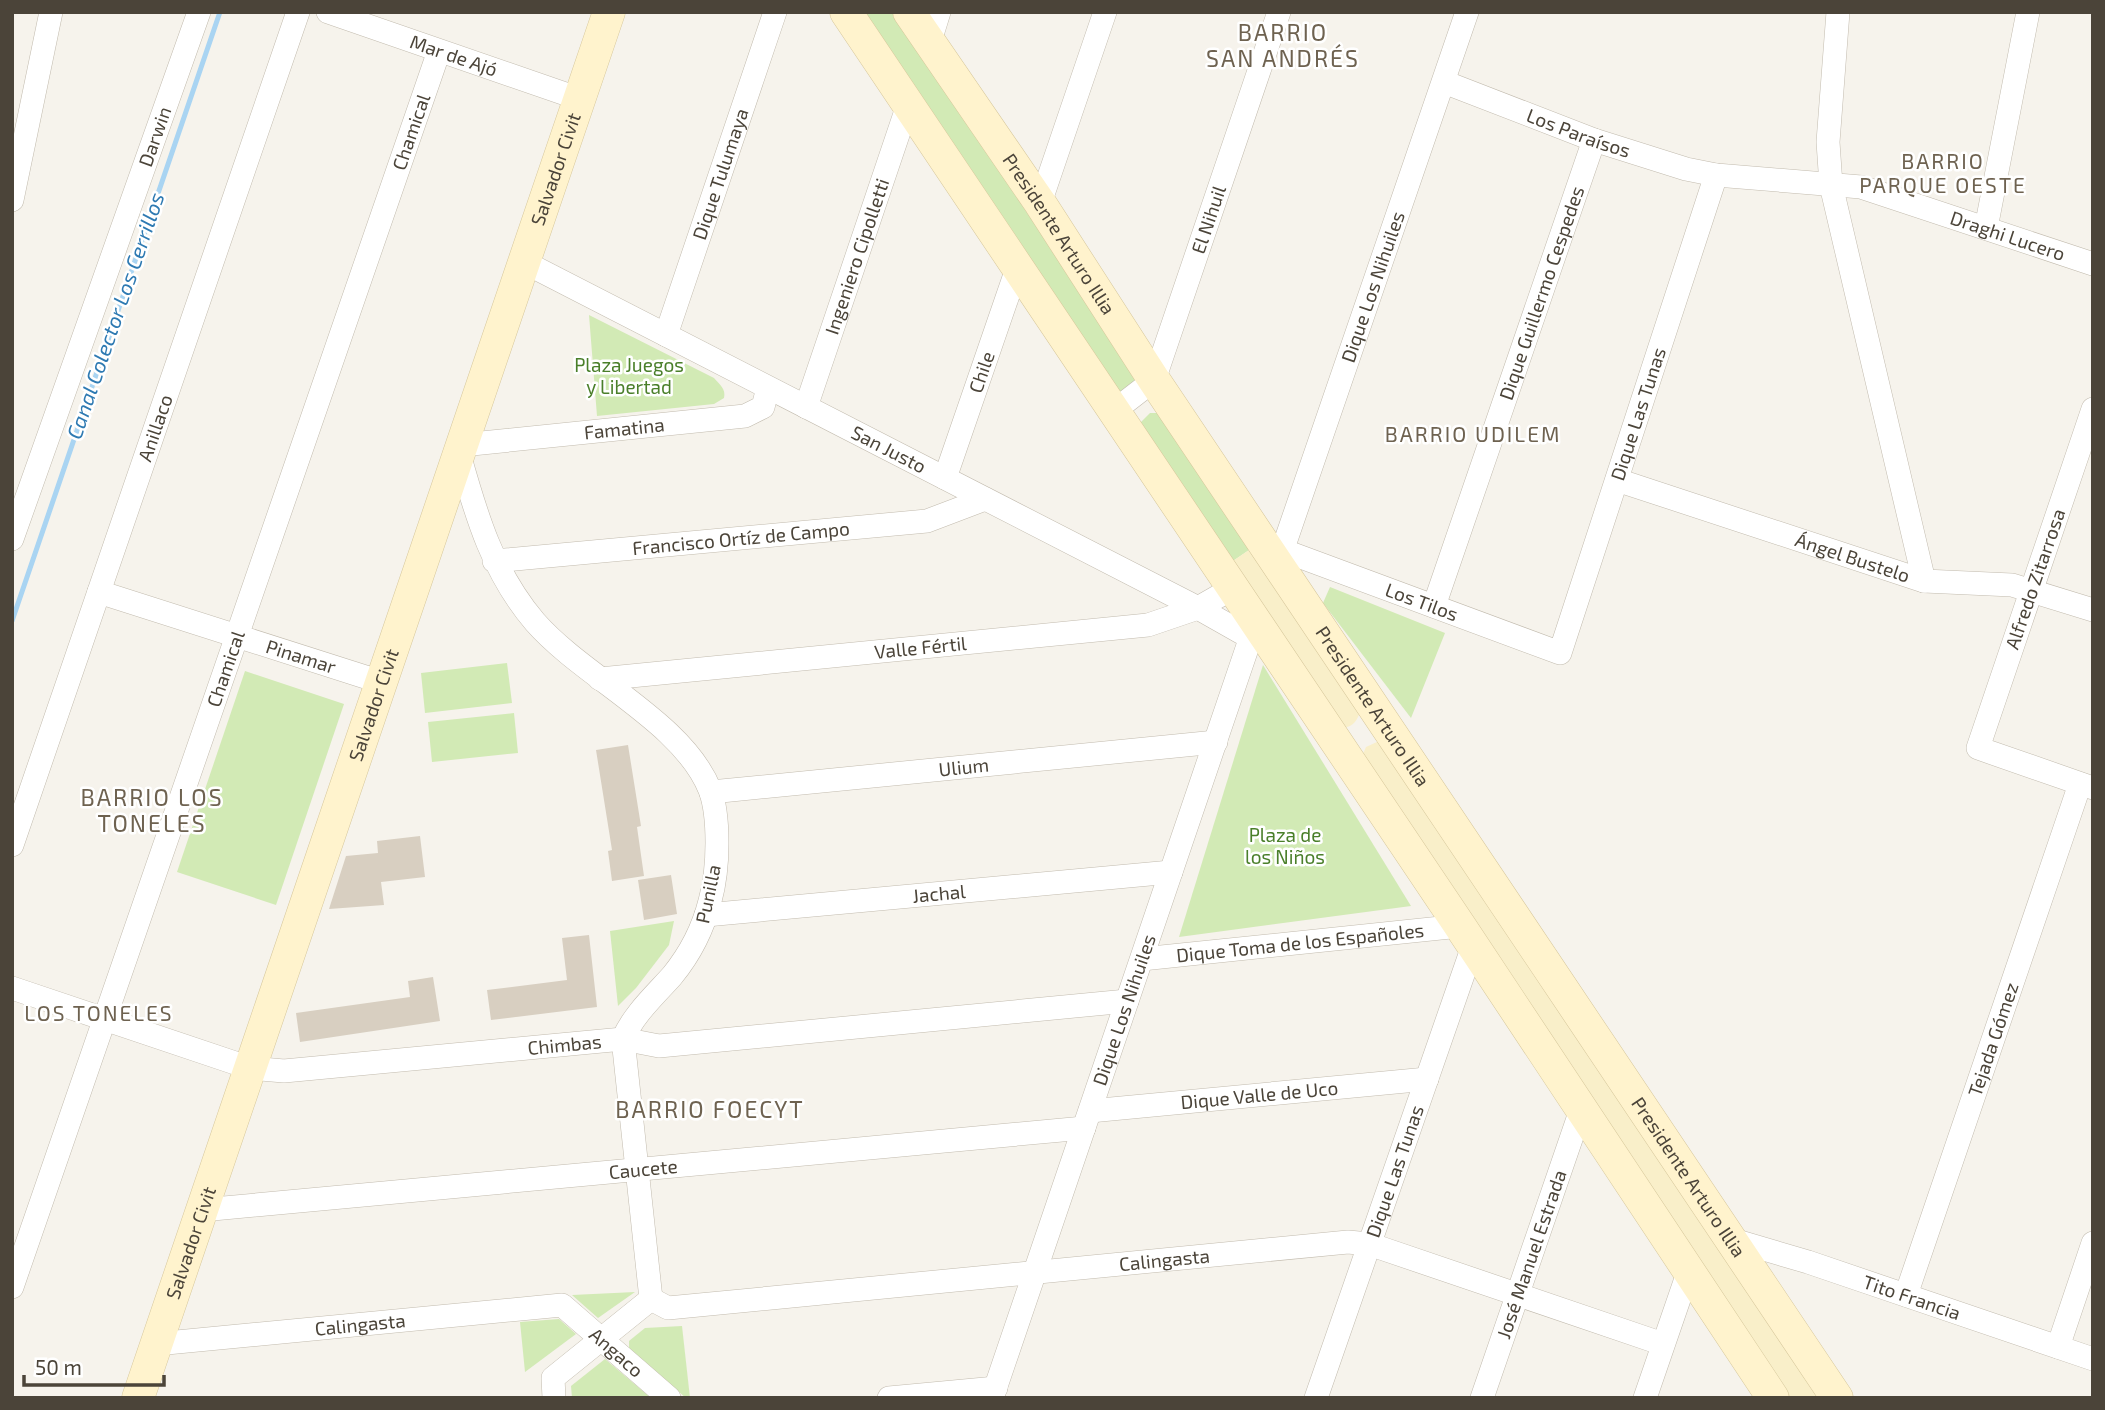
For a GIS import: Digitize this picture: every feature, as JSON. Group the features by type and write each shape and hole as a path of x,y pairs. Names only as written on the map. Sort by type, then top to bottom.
{"street":[{"path":"12,200 16,166 51,12"},
{"name":"Darwin","path":"12,539 199,12"},
{"name":"Anillaco","path":"12,845 298,12"},
{"name":"Mar de Ajó","path":"328,12 580,99"},
{"name":"Salvador Civit","path":"138,1398 609,12"},
{"name":"Dique Tulumaya","path":"666,335 775,12"},
{"path":"846,12 1233,588 1253,630 1341,750 1467,936 1773,1398"},
{"name":"Presidente Arturo Illia","path":"909,12 934,27 1040,203 1154,380 1280,556 1383,719 1837,1398"},
{"path":"1040,203 1105,12"},
{"name":"El Nihuil","path":"1154,380 1279,12"},
{"name":"Dique Los Nihuiles","path":"1280,556 1467,12"},
{"path":"1838,12 1828,142 1831,185 1924,580"},
{"path":"1986,228 2028,12"},
{"name":"Chamical","path":"12,1287 439,51"},
{"name":"Los Paraísos","path":"1444,82 1594,140 1686,169 1716,175"},
{"name":"Ingeniero Cipolletti","path":"806,407 908,105"},
{"name":"Dique Guillermo Cespedes","path":"1434,606 1594,140"},
{"name":"Draghi Lucero","path":"1716,175 1861,187 2093,264"},
{"name":"Dique Las Tunas","path":"1560,653 1716,175"},
{"name":"San Justo","path":"524,262 1198,608 1253,630"},
{"name":"Chile","path":"945,478 1018,266"},
{"path":"1114,411 1154,380"},
{"name":"Famatina","path":"461,449 745,416 763,407 768,388"},
{"name":"Alfredo Zitarrosa","path":"2087,786 1978,748 2093,409"},
{"name":"Punilla","path":"461,449 481,529 494,561 510,589 562,649 648,715 669,735 700,770 711,792 717,825 717,856 706,915 692,948 623,1039"},
{"name":"Ángel Bustelo","path":"1617,480 1924,580 2012,585 2093,610"},
{"name":"Francisco Ortíz de Campo","path":"494,561 927,521 985,499"},
{"name":"Los Tilos","path":"1280,556 1434,606 1560,653"},
{"name":"Valle Fértil","path":"600,679 1148,625 1198,608 1233,588"},
{"name":"Pinamar","path":"99,592 381,682"},
{"name":"Dique Los Nihuiles","path":"994,1393 1253,630"},
{"path":"1341,750 1383,719"},
{"name":"Ulium","path":"711,792 1216,742"},
{"name":"Tejada Gómez","path":"1906,1295 2087,786"},
{"name":"Jachal","path":"706,915 1171,872"},
{"name":"Dique Las Tunas","path":"1316,1398 1427,1079 1467,936"},
{"name":"Dique Toma de los Españoles","path":"1142,959 1467,936"},
{"name":"Chimbas","path":"12,988 250,1068 284,1071 623,1039 659,1046 1128,1001"},
{"path":"554,1398 553,1378 651,1299 623,1039"},
{"name":"Dique Valle de Uco","path":"1087,1119 1427,1079"},
{"name":"José Manuel Estrada","path":"1482,1398 1581,1110"},
{"name":"Caucete","path":"202,1210 639,1170 1087,1119"},
{"name":"Tito Francia","path":"1730,1239 1808,1262 2093,1359"},
{"name":"Calingasta","path":"651,1299 668,1308 1348,1242 1369,1244 1663,1344"},
{"path":"2058,1347 2093,1244"},
{"path":"1645,1398 1688,1273"},
{"name":"Calingasta","path":"156,1344 562,1305"},
{"name":"Angaco","path":"562,1305 669,1398"},
{"path":"889,1398 994,1393"}],"green space":[{"path":"860,12 893,12 1135,374 1137,379 1132,387 1119,393"},
{"name":"Plaza Juegos y Libertad","path":"589,315 714,378 723,390 724,398 714,404 597,416"},
{"path":"1150,413 1157,413 1252,548 1227,565 1140,423"},
{"path":"1330,587 1445,633 1411,718 1323,603"},
{"path":"507,663 512,703 425,713 421,673"},
{"name":"Plaza de los Niños","path":"1263,665 1411,906 1179,937"},
{"path":"245,671 344,704 276,905 177,872"},
{"path":"514,713 518,753 432,762 428,722"},
{"path":"674,921 669,945 636,988 618,1006 610,931"},
{"path":"635,1292 598,1318 572,1295"},
{"path":"559,1319 576,1334 525,1372 520,1322"},
{"path":"682,1326 690,1398 686,1398 629,1349 629,1341 645,1328"},
{"path":"605,1359 651,1398 572,1398 571,1386"}],"sand":[{"path":"1252,548 1360,712 1350,726 1344,728 1227,565"},
{"path":"1379,741 1827,1398 1787,1398 1362,756 1366,747"}],"building":[{"path":"628,745 641,826 637,827 644,876 612,881 608,851 612,850 596,750"},
{"path":"420,836 425,877 381,882 384,905 329,909 346,856 378,853 377,841"},
{"path":"671,875 677,914 644,920 638,880"},
{"path":"589,935 597,1007 491,1020 487,990 567,980 562,938"},
{"path":"433,977 440,1021 300,1042 296,1013 410,997 408,981"}],"waterway":[{"name":"Canal Colector Los Cerrillos","path":"12,621 220,12"}],"district":[{"name":"BARRIO SAN ANDRÉS","path":"1283,46"},
{"name":"BARRIO PARQUE OESTE","path":"1943,174"},
{"name":"BARRIO UDILEM","path":"1473,435"},
{"name":"BARRIO LOS TONELES","path":"152,811"},
{"name":"LOS TONELES","path":"99,1014"},
{"name":"BARRIO FOECYT","path":"710,1110"}]}
